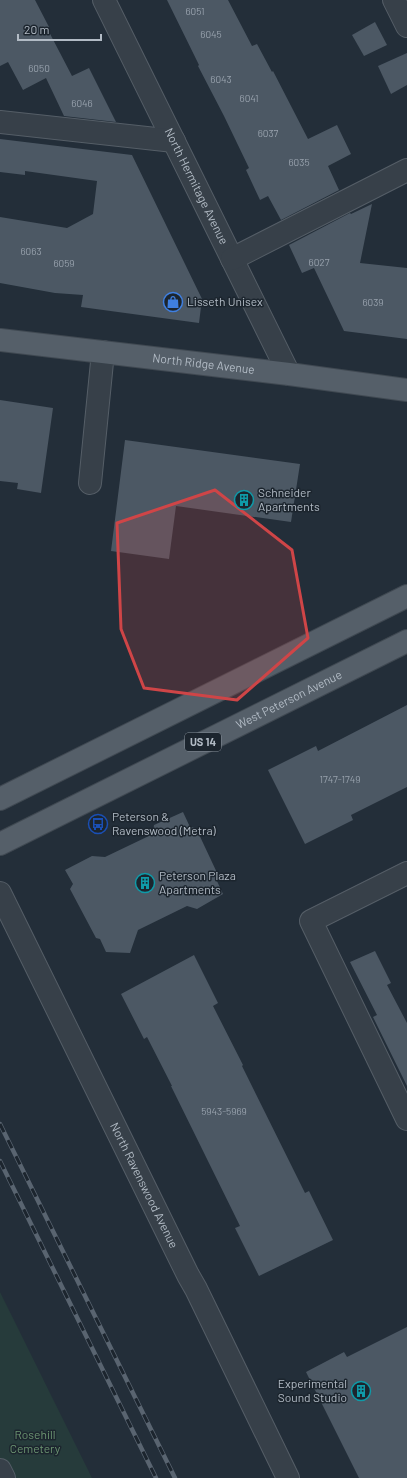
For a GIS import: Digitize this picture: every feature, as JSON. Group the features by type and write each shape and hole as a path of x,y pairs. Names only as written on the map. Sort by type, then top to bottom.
{"main road":[{"name":"North Ridge Avenue","path":"0,340 289,374 407,390"},
{"path":"0,799 407,596"},
{"name":"West Peterson Avenue","path":"0,844 407,641"}],"street":[{"name":"North Hermitage Avenue","path":"104,0 289,374"},
{"path":"394,0 407,26"},
{"path":"0,122 174,141"},
{"path":"232,259 407,170"},
{"path":"90,484 103,352"},
{"path":"407,873 311,920 407,1119"},
{"name":"North Ravenswood Avenue","path":"0,893 288,1478"},
{"path":"0,1470 4,1478"}],"highlighted area":[{"path":"215,490 292,550 308,638 237,700 144,688 121,629 117,523"}],"green space":[{"name":"Rosehill Cemetery","path":"0,1292 92,1478 0,1478"}],"building":[{"path":"0,0 35,0 49,27 47,28 72,76 89,68 116,122 64,116 46,78 23,90 8,62 0,66"},
{"path":"167,0 228,0 252,46 257,44 272,72 273,71 308,139 337,125 351,154 328,166 339,190 281,220 268,196 260,200 246,170 249,168"},
{"path":"375,22 387,45 364,56 352,35"},
{"path":"407,53 407,85 391,94 378,66"},
{"path":"0,139 132,155 202,299 199,323 81,307 83,295 55,293 0,283 0,217 67,228 93,214 97,181 25,171 25,175 0,172"},
{"path":"372,204 360,263 407,268 407,339 344,331 314,268 302,273 289,245 350,213 351,214"},
{"path":"0,400 53,408 41,493 17,489 18,483 0,481"},
{"name":"Schneider Apartments","path":"125,440 300,464 291,522 176,506 169,559 111,551"},
{"path":"407,705 407,787 351,815 353,820 305,844 268,770 316,746 318,751"},
{"name":"Peterson Plaza Apartments","path":"183,812 190,827 196,828 219,877 217,881 223,894 197,909 187,906 138,930 130,953 106,952 100,939 96,938 70,889 73,884 65,870 92,856 105,857 153,834 154,825"},
{"path":"375,951 391,983 387,985 407,1023 407,1086 373,1017 377,1015 350,962"},
{"path":"194,955 218,1003 213,1006 243,1065 242,1066 305,1193 309,1191 333,1240 259,1276 235,1228 240,1226 172,1086 147,1037 144,1039 121,994"},
{"name":"Experimental Sound Studio","path":"407,1327 407,1478 359,1478 306,1372 344,1352 347,1357"}],"railway":[{"path":"0,1124 175,1478"},
{"path":"0,1161 156,1478"}],"place":[{"name":"Lisseth Unisex","path":"173,302"},
{"name":"Schneider Apartments","path":"244,500"},
{"name":"Peterson & Ravenswood (Metra)","path":"98,824"},
{"name":"Peterson Plaza Apartments","path":"145,883"},
{"name":"Experimental Sound Studio","path":"361,1391"}]}
